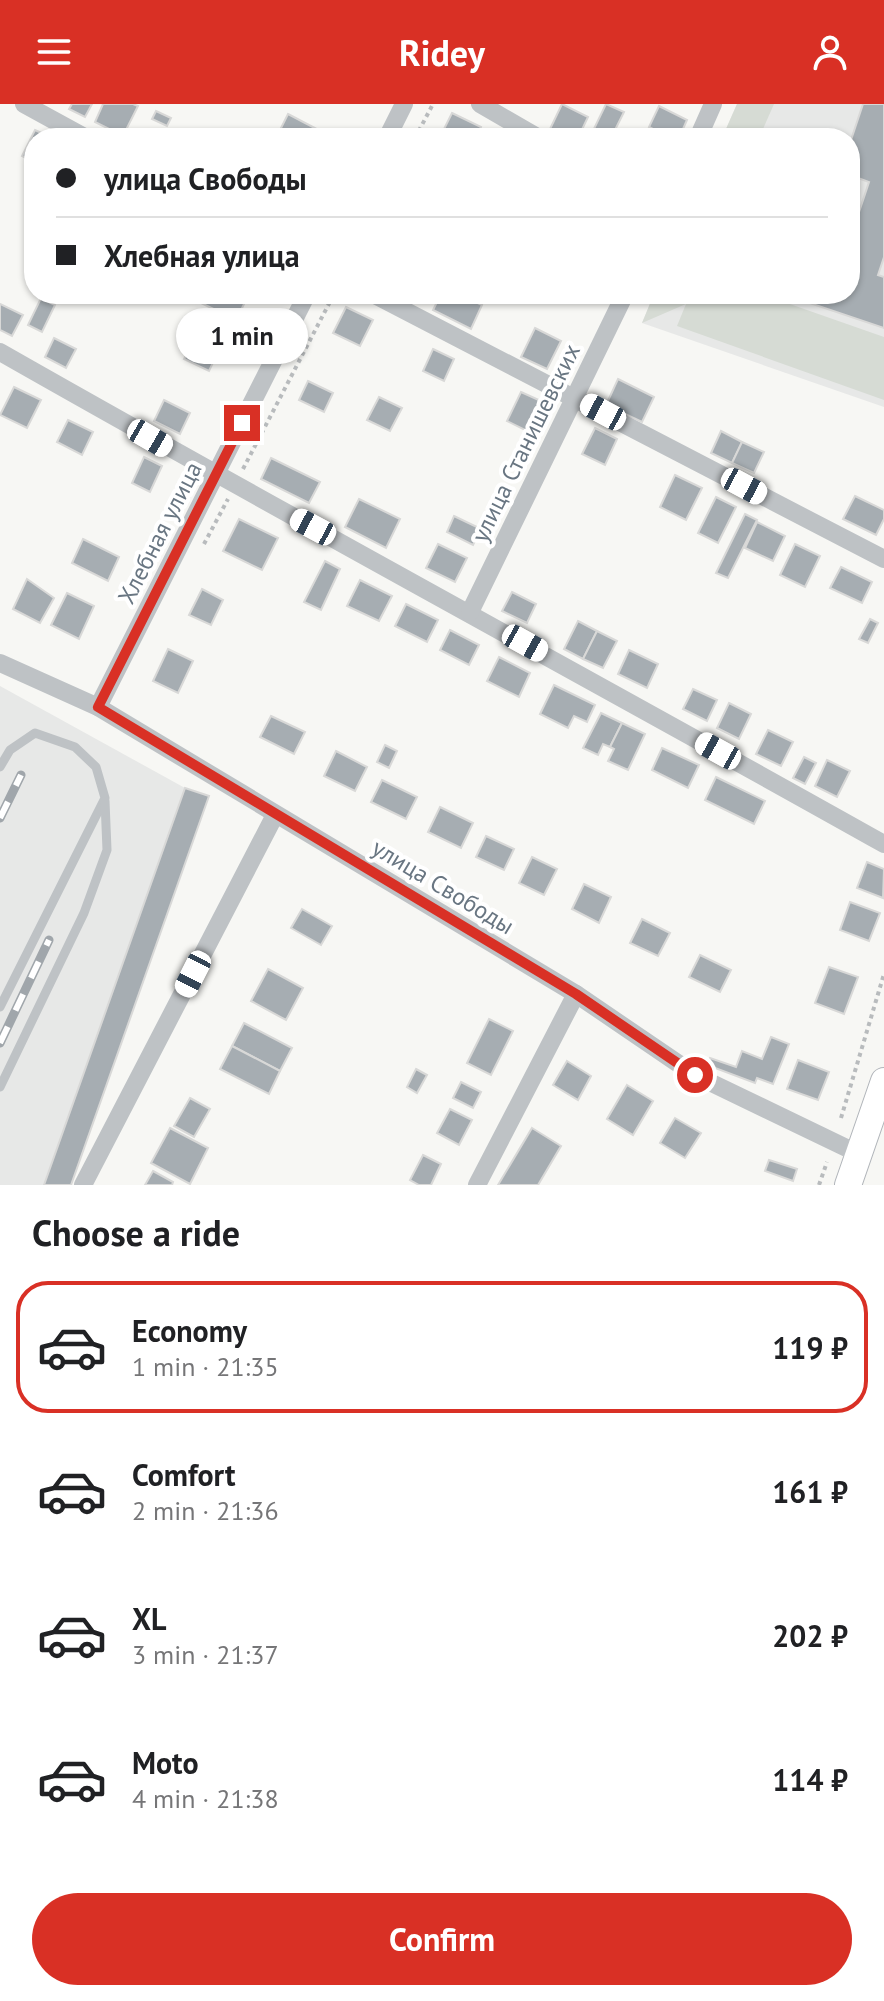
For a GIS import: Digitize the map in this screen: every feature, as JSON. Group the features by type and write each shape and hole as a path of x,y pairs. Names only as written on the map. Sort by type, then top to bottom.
{"street":[{"path":"24,104 68,128"},
{"path":"392,128 404,104"},
{"path":"480,104 522,128"},
{"path":"702,128 713,104"},
{"name":"Хлебная улица","path":"98,707 302,304"},
{"path":"393,304 884,559"},
{"name":"улица Станишевских","path":"470,612 620,304"},
{"path":"0,352 216,475 470,612 884,844"},
{"name":"улица Свободы","path":"0,663 98,707 576,994 695,1075 859,1154"},
{"path":"83,1185 275,815"},
{"path":"477,1185 576,994"},
{"path":"848,1185 884,1081"}],"lane":[{"path":"0,767 10,750 35,733 75,747 96,767 105,798 107,850 84,913 0,1087"},
{"path":"0,1007 105,798"}],"path":[{"path":"420,128 433,104"},
{"path":"200,553 329,304"},
{"path":"841,1118 884,974"},
{"path":"819,1185 827,1162"}],"shaded area":[{"path":"737,104 884,104 884,407 642,323 650,304 860,304 860,128 726,128"},
{"path":"737,104 774,104 763,128 726,128"},
{"path":"650,304 686,304 642,323"},
{"path":"686,304 790,304 884,337 884,400 677,326"},
{"path":"0,686 185,788 44,1185 0,1185"}],"building":[{"path":"72,104 92,104 85,117 69,109"},
{"path":"103,104 138,106 127,128 107,128 95,122"},
{"path":"562,104 588,117 583,128 550,128"},
{"path":"606,104 624,112 616,128 594,128"},
{"path":"863,104 884,104 884,257 878,275 884,277 884,328 813,304 860,304 860,209 869,182 860,179 860,128 855,128"},
{"path":"659,106 687,120 683,128 649,127"},
{"path":"156,111 171,118 167,126 152,119"},
{"path":"452,113 481,127 481,128 444,128"},
{"path":"288,114 315,128 281,128"},
{"path":"0,304 23,315 12,336 0,330"},
{"path":"38,304 55,305 42,332 28,325"},
{"path":"203,304 244,304 228,337 216,331 224,314"},
{"path":"436,304 482,305 471,329 433,310"},
{"path":"346,307 373,320 360,346 333,333"},
{"path":"535,328 561,341 547,369 521,357"},
{"path":"54,338 76,349 66,368 45,357"},
{"path":"193,341 218,352 209,371 184,359"},
{"path":"433,349 454,359 444,381 423,371"},
{"path":"618,379 654,397 642,422 606,405"},
{"path":"308,381 333,393 324,412 299,400"},
{"path":"14,387 41,400 27,428 0,415"},
{"path":"521,392 541,401 527,431 507,421"},
{"path":"379,397 402,408 390,431 367,420"},
{"path":"164,400 190,413 180,434 154,421"},
{"path":"68,420 93,432 82,455 57,442"},
{"path":"595,428 617,439 605,465 582,454"},
{"path":"721,431 742,442 732,463 711,453"},
{"path":"742,442 764,452 754,473 732,463"},
{"path":"144,457 162,466 150,492 132,483"},
{"path":"271,458 320,482 309,503 261,479"},
{"path":"675,475 702,488 686,520 660,507"},
{"path":"855,496 884,510 884,519 876,535 843,519"},
{"path":"716,497 736,507 718,543 698,533"},
{"path":"359,499 400,519 386,548 345,527"},
{"path":"745,514 757,520 728,578 716,573"},
{"path":"454,516 481,529 473,545 447,532"},
{"path":"239,519 278,538 262,570 223,551"},
{"path":"757,522 785,536 773,561 745,548"},
{"path":"83,539 119,557 108,581 72,563"},
{"path":"438,544 467,558 455,582 426,568"},
{"path":"795,544 820,556 805,587 780,575"},
{"path":"325,561 340,569 321,610 304,602"},
{"path":"841,567 872,582 862,603 830,588"},
{"path":"27,579 54,598 40,623 13,609"},
{"path":"360,580 392,596 379,621 347,606"},
{"path":"202,589 223,600 211,625 189,615"},
{"path":"512,592 536,604 527,623 502,611"},
{"path":"67,593 94,606 79,639 51,625"},
{"path":"406,604 438,620 427,642 395,626"},
{"path":"870,619 878,623 868,643 859,639"},
{"path":"578,621 597,631 583,659 564,649"},
{"path":"450,630 479,645 469,665 440,650"},
{"path":"597,631 617,641 603,668 583,659"},
{"path":"168,649 193,661 178,693 153,681"},
{"path":"629,650 658,664 647,688 618,674"},
{"path":"499,657 530,673 519,697 487,681"},
{"path":"554,685 595,705 587,722 574,716 568,728 540,714"},
{"path":"693,689 717,700 707,721 683,709"},
{"path":"729,703 751,714 739,739 717,728"},
{"path":"601,713 622,723 610,747 603,744 598,755 583,748"},
{"path":"271,716 305,732 294,754 260,737"},
{"path":"622,723 645,734 628,770 608,761 614,749 610,747"},
{"path":"768,730 793,742 781,766 756,754"},
{"path":"385,745 397,751 389,768 377,762"},
{"path":"662,748 699,765 688,788 652,770"},
{"path":"336,751 367,767 355,791 324,776"},
{"path":"804,757 816,763 805,784 793,778"},
{"path":"827,760 850,771 837,797 815,786"},
{"path":"716,777 765,801 754,824 705,800"},
{"path":"382,780 417,797 406,819 371,802"},
{"path":"185,788 209,796 71,1185 44,1185"},
{"path":"440,807 473,823 461,848 428,832"},
{"path":"486,836 514,849 504,870 476,857"},
{"path":"532,857 557,869 544,895 519,883"},
{"path":"867,862 884,869 883,898 857,888"},
{"path":"584,884 611,897 599,923 572,909"},
{"path":"850,902 880,913 869,941 840,930"},
{"path":"302,909 332,926 321,945 291,928"},
{"path":"642,919 670,933 658,956 630,943"},
{"path":"700,955 731,970 720,992 689,977"},
{"path":"829,967 858,977 844,1014 815,1003"},
{"path":"268,969 303,988 286,1020 251,1001"},
{"path":"489,1019 513,1031 491,1075 467,1063"},
{"path":"244,1023 292,1048 280,1071 232,1046"},
{"path":"771,1037 789,1044 773,1084 757,1078 755,1083 707,1065 710,1058 736,1067 742,1051 762,1059"},
{"path":"232,1046 280,1071 269,1094 220,1069"},
{"path":"798,1060 829,1072 818,1100 787,1089"},
{"path":"567,1061 591,1076 578,1100 553,1085"},
{"path":"416,1069 427,1075 417,1093 407,1087"},
{"path":"461,1082 481,1092 473,1108 453,1098"},
{"path":"627,1085 653,1101 633,1135 607,1119"},
{"path":"190,1098 210,1109 194,1137 174,1126"},
{"path":"450,1109 472,1120 459,1145 437,1133"},
{"path":"675,1118 701,1133 685,1158 660,1143"},
{"path":"170,1128 208,1148 190,1184 151,1163"},
{"path":"532,1128 561,1146 538,1185 498,1185"},
{"path":"423,1155 441,1164 431,1185 419,1185 410,1180"},
{"path":"769,1160 797,1169 793,1181 765,1171"},
{"path":"153,1171 173,1182 172,1185 145,1185"}],"railway":[{"path":"0,818 21,775"},
{"path":"0,1043 49,940"}],"route":[{"path":"242,423 98,707 576,994 695,1075"}]}
